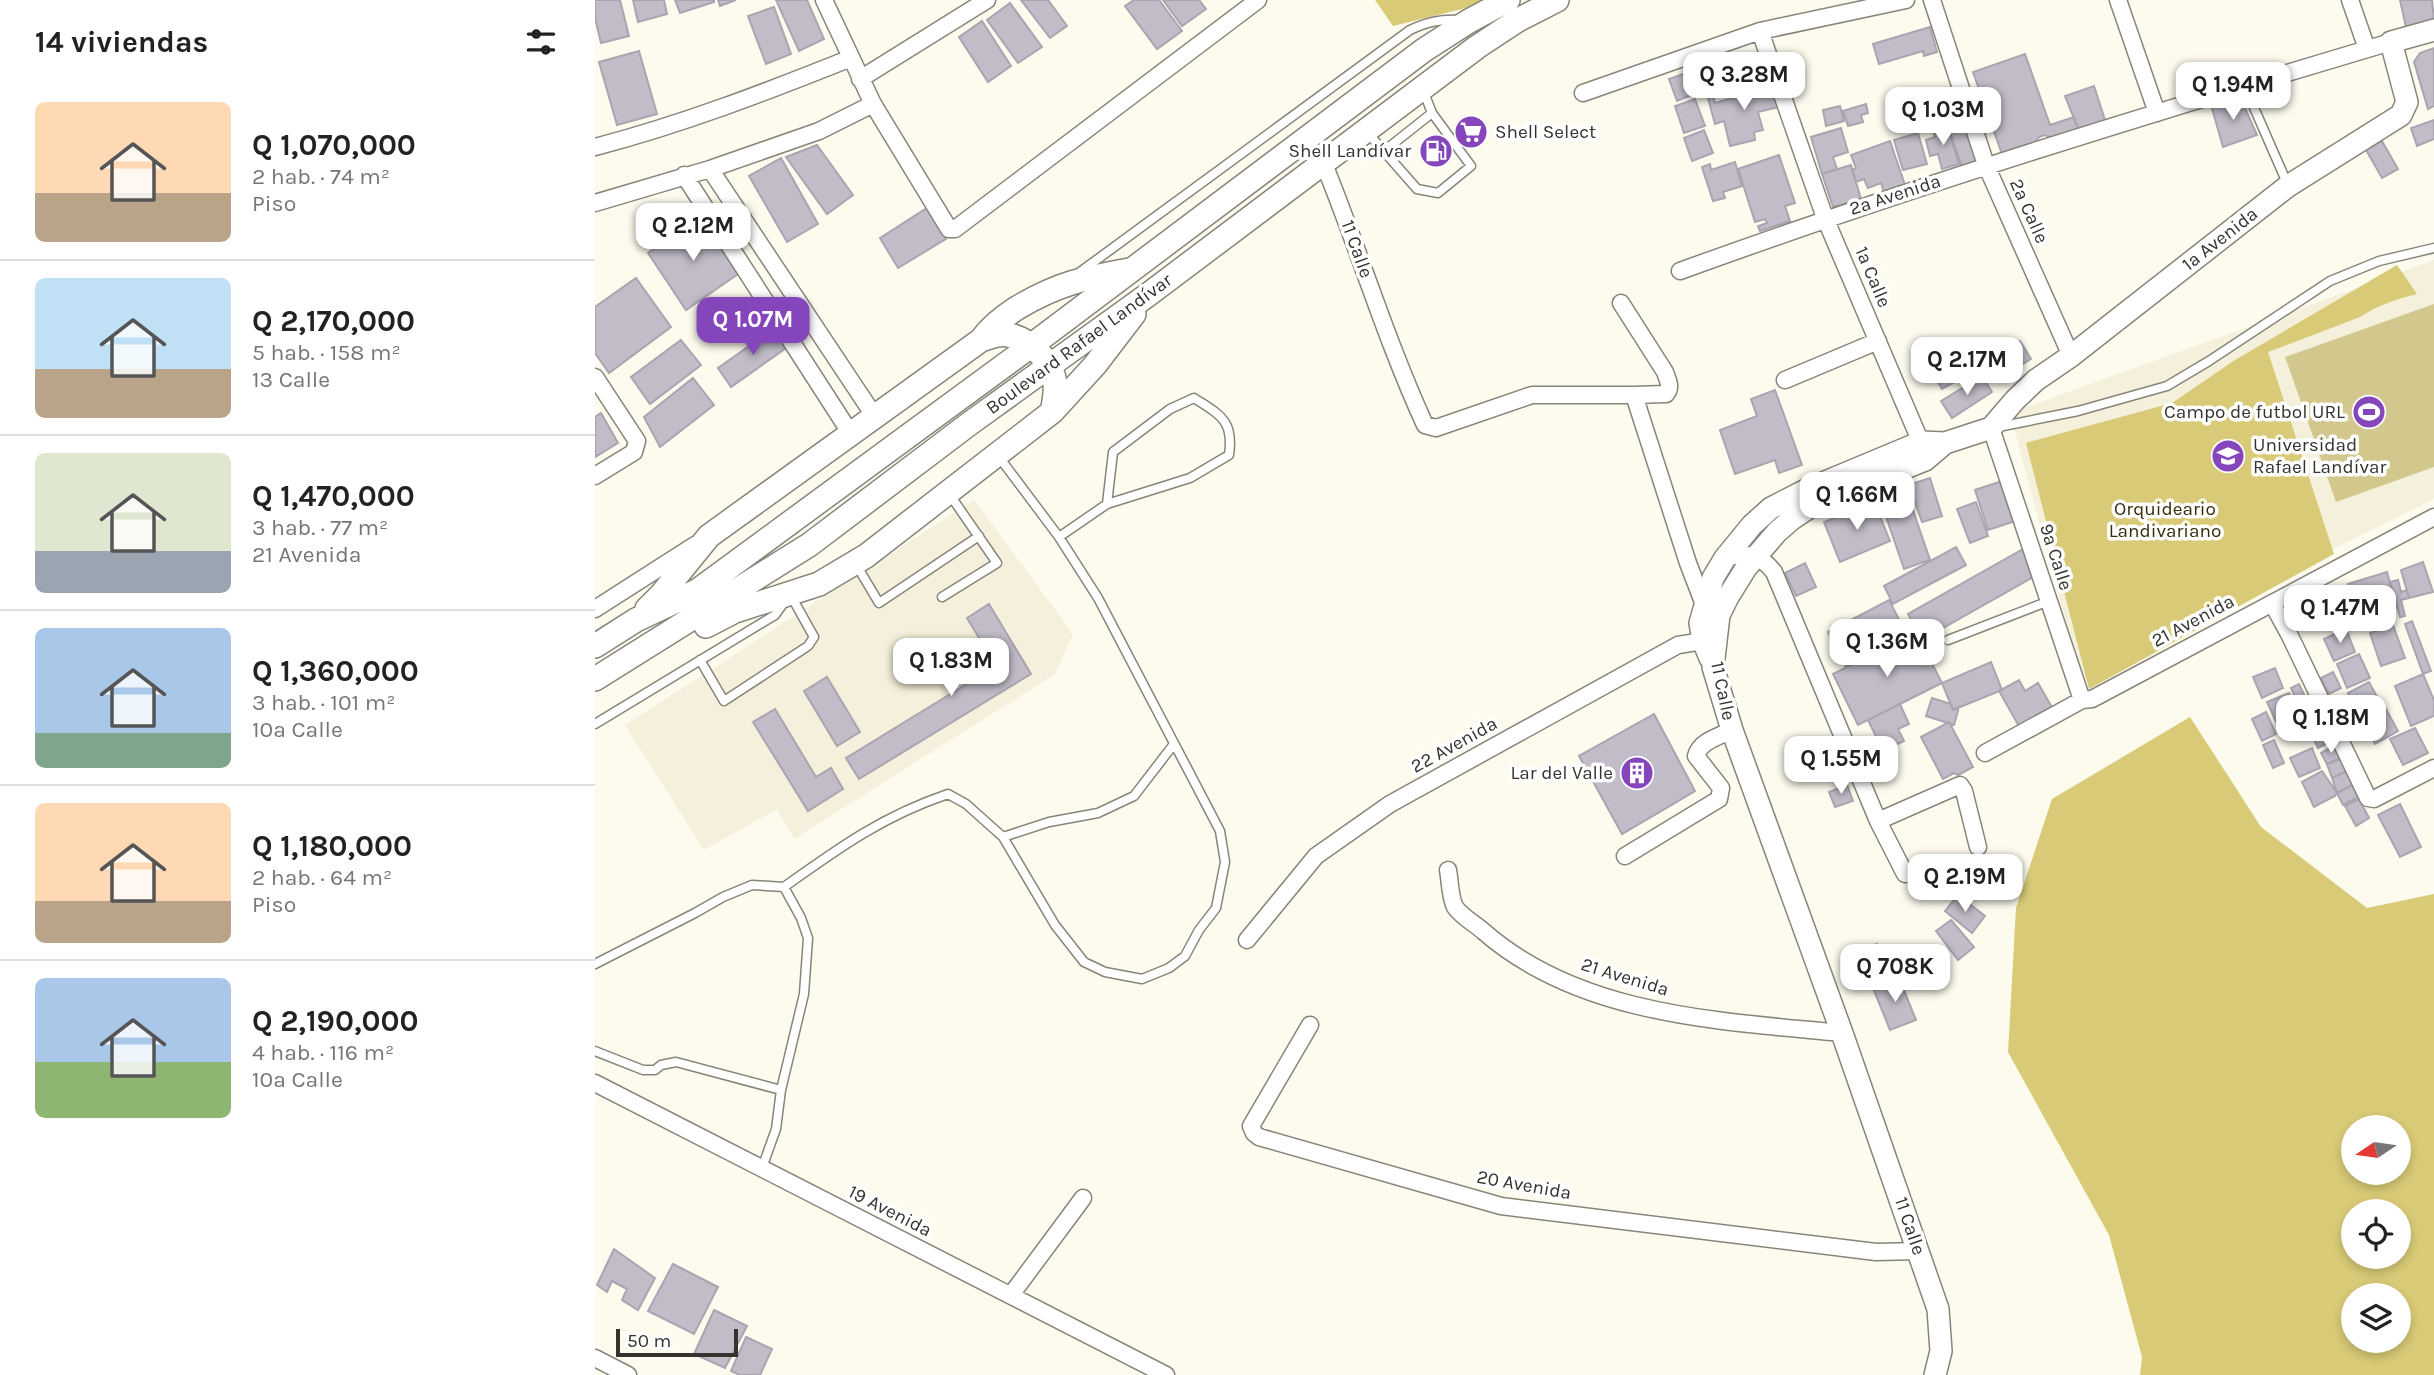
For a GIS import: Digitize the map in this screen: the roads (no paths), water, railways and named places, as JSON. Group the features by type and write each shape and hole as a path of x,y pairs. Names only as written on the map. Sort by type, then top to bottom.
{"main road":[{"name":"Boulevard Rafael Landívar","path":"595,646 636,621 697,591 1033,345 1424,50 1508,0"},
{"name":"Boulevard Rafael Landívar","path":"595,679 809,545 1149,295 1422,88 1518,20 1557,0"},
{"path":"981,340 988,329 1004,316 1063,284 1131,270"},
{"path":"595,693 723,617 820,584 855,563 1052,412 1095,365 1149,295"},
{"path":"636,621 661,596 709,536 981,340 1000,334 1010,335 1033,345 1055,380 1056,394 1052,412"}],"street":[{"path":"824,0 873,104 949,229 955,229 1258,0"},
{"path":"860,79 988,0"},
{"path":"1583,93 1760,31 1906,0"},
{"name":"2a Calle","path":"1931,0 1986,165 2071,356"},
{"path":"2118,0 2157,113"},
{"path":"2350,0 2367,49"},
{"name":"2a Avenida","path":"1679,271 1825,218 1986,165 2434,30"},
{"name":"1a Calle","path":"1760,31 1825,218 1924,450"},
{"name":"1a Avenida","path":"1991,428 2036,380 2071,356 2288,186 2401,115 2407,102 2391,42"},
{"path":"595,147 737,104 851,58"},
{"path":"595,203 710,169 819,131 873,104"},
{"name":"11 Calle","path":"1324,164 1409,391 1425,425 1436,428 1532,396 1634,395"},
{"path":"710,169 875,416"},
{"path":"684,175 851,434"},
{"path":"760,293 781,276"},
{"path":"1621,303 1670,384 1666,394 1634,395 1704,607"},
{"path":"1785,380 1878,341"},
{"path":"806,364 829,347"},
{"path":"595,377 637,441 634,452 595,476"},
{"path":"1709,638 1700,623 1713,578 1725,558 1752,525 1771,508 1806,490 1991,428"},
{"name":"9a Calle","path":"1991,428 2082,700"},
{"path":"1709,638 1728,597 1755,556 1792,519 1813,505 1924,450"},
{"name":"21 Avenida","path":"1985,753 2434,517"},
{"path":"595,609 709,536"},
{"path":"1725,558 1742,554 1755,556 1766,562 1774,572 1878,821 1905,874"},
{"path":"2272,603 2368,798 2374,799 2434,768"},
{"name":"11 Calle","path":"1709,638 1713,667 1732,730 1938,1309 1941,1351 1935,1375"},
{"name":"22 Avenida","path":"1247,940 1316,856 1390,804 1678,645 1709,638"},
{"path":"1625,856 1719,799 1721,788 1696,757 1697,751 1710,740 1732,730"},
{"path":"1878,821 1960,785 1964,791 1978,847"},
{"name":"21 Avenida","path":"1448,870 1454,906 1501,947 1543,972 1612,999 1656,1011 1715,1021 1842,1033"},
{"name":"20 Avenida","path":"1310,1025 1251,1126 1259,1137 1501,1206 1876,1252 1919,1251"},
{"name":"19 Avenida","path":"595,1083 1166,1375"},
{"path":"1011,1295 1083,1198"},
{"path":"595,1358 628,1375"}],"lane":[{"path":"1063,284 1410,30 1444,19 1469,21"},
{"path":"2245,87 2288,186"},
{"path":"1367,132 1417,189 1438,194 1471,166 1432,114 1422,88"},
{"path":"1384,150 1432,114"},
{"path":"1991,428 2078,411 2167,386 2330,281 2379,261 2434,248"},
{"path":"1059,537 1107,504 1190,478 1229,454 1232,436 1220,415 1194,398 1170,409 1113,452 1107,504"},
{"path":"595,964 723,897 752,885 784,887 850,839 910,807 949,794 966,804 1003,837 1055,925 1084,962 1105,972 1142,979 1170,968 1185,956 1199,930 1216,908 1226,862 1220,831 1098,598 1059,537 997,455"},
{"path":"942,597 997,563 948,492"},
{"path":"855,563 879,603 979,536"},
{"path":"595,724 699,660 775,615 790,594 814,640 724,701 699,660"},
{"path":"1948,640 2049,601"},
{"path":"1003,837 1049,822 1098,813 1134,796 1174,744"},
{"path":"762,1168 776,1129 781,1090 804,994 809,938 784,887"},
{"path":"595,1051 643,1070 655,1070 661,1065 675,1062 781,1090"}],"place":[{"name":"Shell Select","path":"1471,132"},
{"name":"Shell Landívar","path":"1436,151"},
{"name":"Campo de futbol URL","path":"2369,412"},
{"name":"Universidad Rafael Landívar","path":"2228,456"},
{"name":"Lar del Valle","path":"1637,773"}],"park label":[{"name":"Orquideario Landivariano","path":"2165,520"}]}
